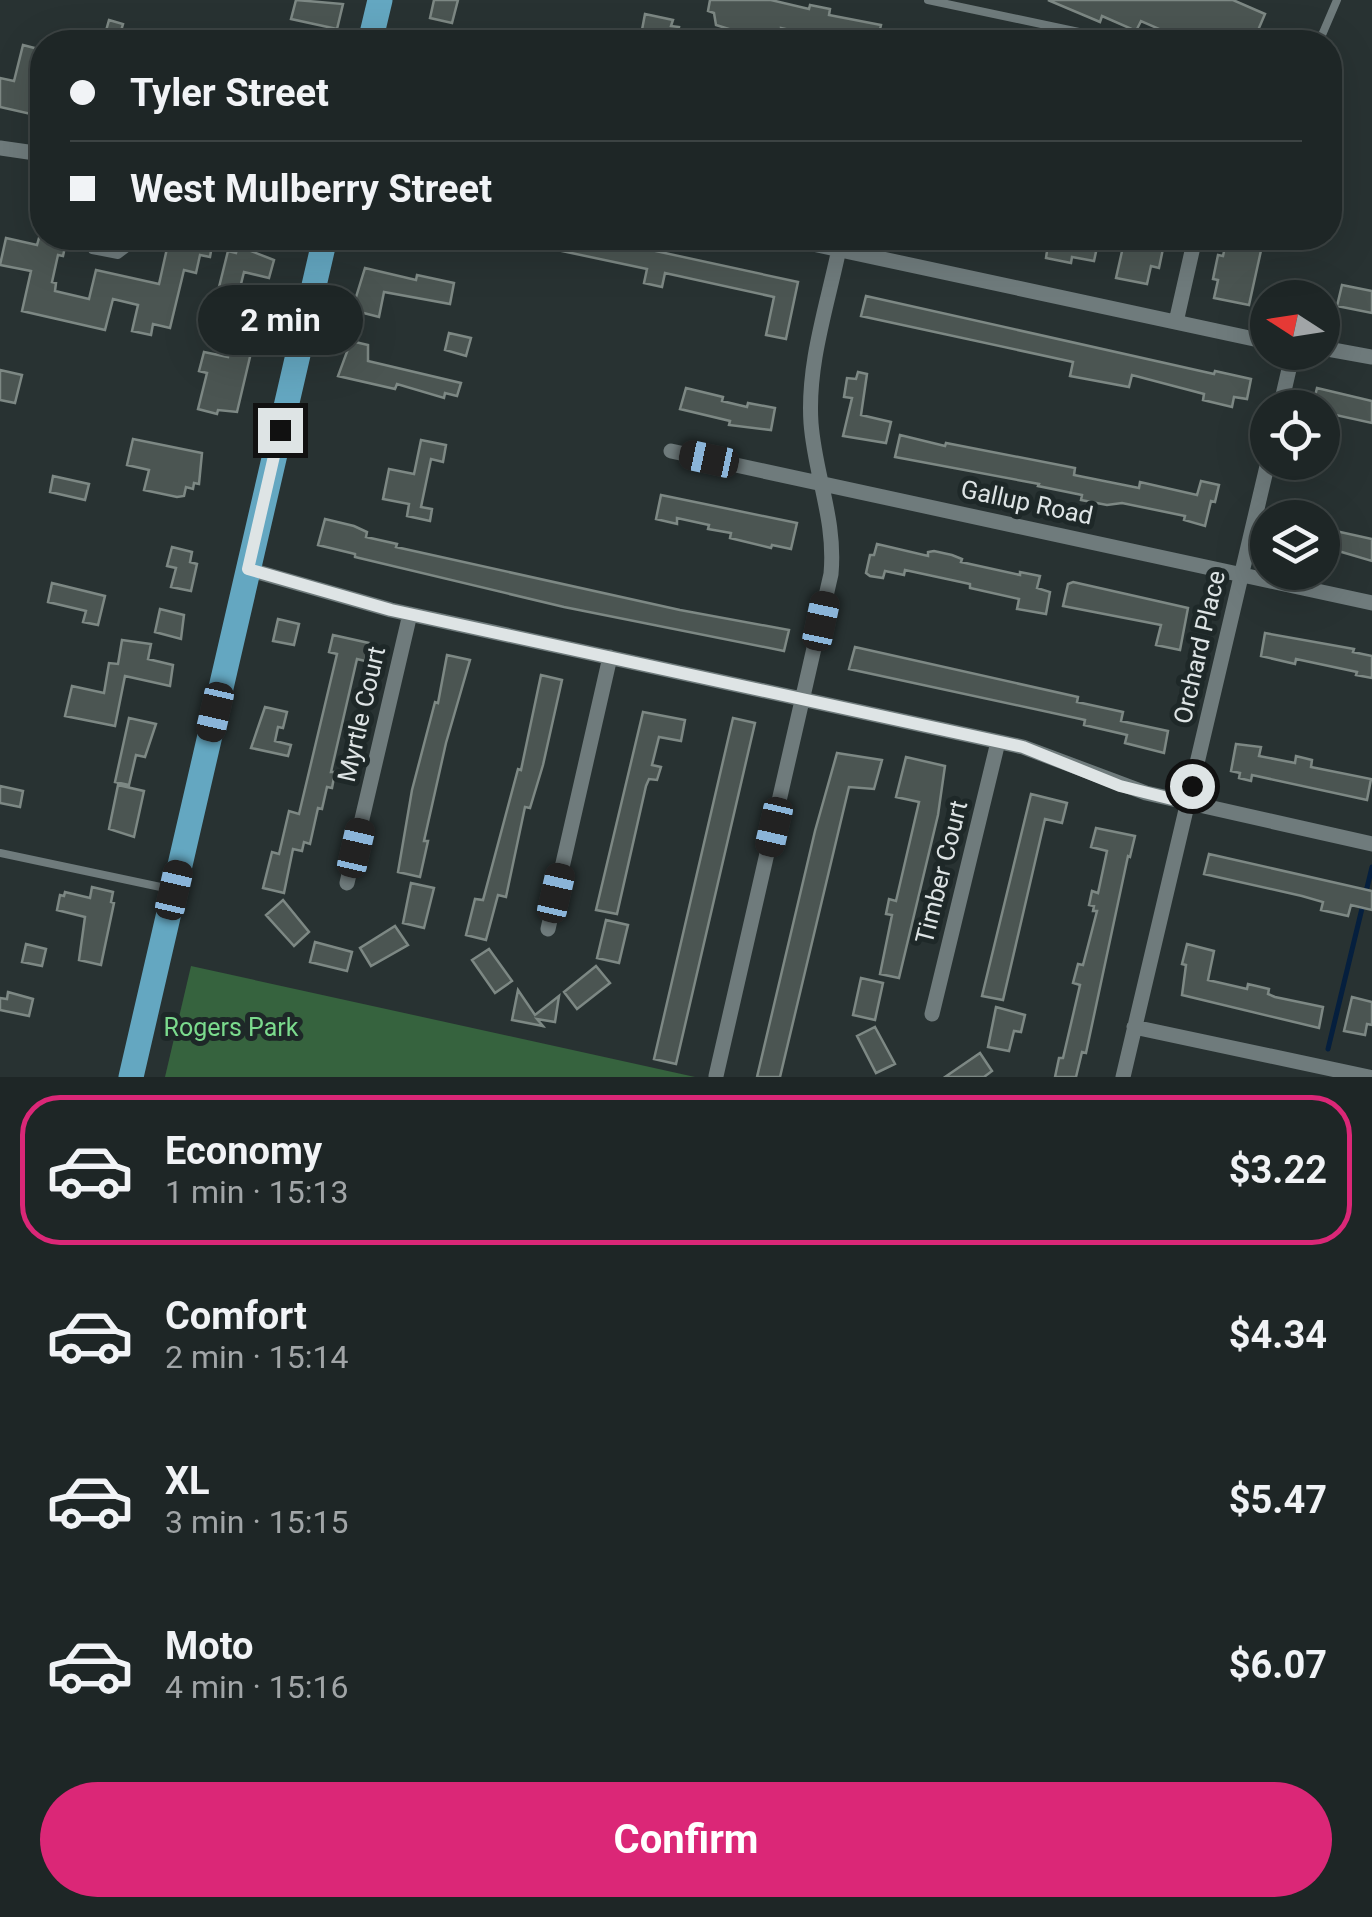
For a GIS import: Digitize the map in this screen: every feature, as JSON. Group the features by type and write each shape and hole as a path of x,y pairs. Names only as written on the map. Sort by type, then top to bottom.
{"main road":[{"path":"373,30 380,0"},
{"path":"131,1077 321,250"}],"street":[{"path":"0,148 30,152"},
{"path":"716,1076 804,702 832,557 831,522 812,438 812,379 839,250"},
{"path":"844,250 1250,338"},
{"path":"1176,322 1192,250"},
{"path":"1340,351 1372,357"},
{"name":"Gallup Road","path":"671,451 1372,603"},
{"name":"Orchard Place","path":"1122,1077 1264,480"},
{"path":"248,569 410,614 1023,747 1120,786 1372,844"},
{"name":"Myrtle Court","path":"347,884 410,614"},
{"path":"548,929 610,658"},
{"name":"Timber Court","path":"932,1014 998,742"},
{"path":"1134,1027 1369,1077"}],"lane":[{"path":"928,0 1069,30"},
{"path":"1324,30 1338,0"},
{"path":"92,250 118,256 125,250"},
{"path":"0,853 174,890"}],"green space":[{"name":"Rogers Park","path":"191,966 695,1077 165,1077"}],"building":[{"path":"296,0 343,4 337,29 291,19"},
{"path":"434,0 458,0 452,23 430,18"},
{"path":"710,0 771,0 809,9 810,5 830,9 829,15 881,25 880,30 732,30 716,25 714,13 708,11"},
{"path":"1048,0 1233,0 1265,14 1258,30 1162,30 1141,21 1134,30 1102,16 1100,22"},
{"path":"645,14 673,20 671,26 679,27 678,30 642,30"},
{"path":"109,20 123,24 121,30 106,30"},
{"path":"23,45 30,47 30,114 0,107 0,78 14,81"},
{"path":"6,238 30,243 30,250 64,250 63,256 58,255 52,282 56,283 55,291 89,299 96,270 159,284 167,250 211,250 210,257 200,255 196,273 184,270 170,328 153,324 151,335 132,331 138,305 113,299 105,330 22,311 31,271 0,265"},
{"path":"248,250 274,260 269,278 244,272 239,292 219,287 228,251"},
{"path":"557,250 651,250 798,282 786,339 766,335 774,297 665,273 662,287 644,283 647,269"},
{"path":"1041,250 1096,250 1094,261 1072,257 1071,263 1046,258 1047,251"},
{"path":"1122,250 1163,250 1159,268 1151,266 1147,284 1116,278"},
{"path":"1224,250 1261,250 1255,280 1250,280 1249,305 1214,298 1218,255 1223,256"},
{"path":"365,268 416,280 417,275 454,283 450,304 384,292 379,317 352,310"},
{"path":"1342,285 1372,291 1372,313 1340,307"},
{"path":"866,296 1251,379 1247,399 1234,397 1232,407 1203,400 1204,394 1132,375 1129,387 1070,376 1073,362 861,316"},
{"path":"237,319 258,323 237,412 218,410 217,414 198,409 207,373 199,371 204,352 228,357"},
{"path":"449,333 471,338 466,356 445,350"},
{"path":"351,341 368,345 368,361 461,383 457,396 445,393 444,398 397,384 395,389 338,376"},
{"path":"0,370 22,375 15,403 0,400"},
{"path":"858,372 867,374 861,415 891,422 886,443 843,436 852,398 844,397 847,378 856,379"},
{"path":"686,388 747,407 748,403 775,408 771,430 729,425 730,421 680,409"},
{"path":"1340,393 1372,401 1372,423 1340,416"},
{"path":"900,435 1075,468 1074,475 1139,488 1140,482 1197,495 1201,481 1219,485 1205,526 1184,520 1185,516 1122,503 1107,505 1081,500 1082,495 1039,484 895,457"},
{"path":"133,439 202,453 199,484 194,483 193,489 186,487 184,496 177,497 144,490 149,470 127,465"},
{"path":"421,440 446,445 443,462 431,459 421,507 432,509 430,521 407,516 409,504 383,499 389,469 414,474"},
{"path":"53,476 89,484 85,500 50,492"},
{"path":"661,495 797,523 791,549 730,538 731,533 708,529 709,525 677,518 677,524 656,519"},
{"path":"325,519 354,526 367,532 366,537 397,544 396,547 789,630 784,651 564,607 355,557 318,545"},
{"path":"1340,532 1372,539 1372,561 1340,551"},
{"path":"877,544 928,556 928,552 934,551 962,559 961,562 1040,576 1037,588 1050,592 1046,614 1017,609 1019,599 970,588 970,584 905,570 904,575 885,571 883,578 870,576 866,573"},
{"path":"172,547 192,552 190,562 197,564 191,591 171,587 176,568 167,566"},
{"path":"52,583 105,596 98,625 83,622 86,611 48,602"},
{"path":"1068,584 1188,608 1180,650 1156,645 1161,625 1063,606"},
{"path":"160,609 184,615 181,639 155,632"},
{"path":"278,619 299,624 294,645 273,641"},
{"path":"1265,633 1354,649 1353,652 1372,656 1372,678 1296,659 1295,664 1261,656"},
{"path":"333,635 369,643 365,661 357,659 331,772 335,772 332,788 327,787 322,809 318,808 310,844 304,842 302,851 293,849 284,893 263,888 272,852 279,854 289,811 299,814 337,654 329,652"},
{"path":"122,640 151,644 148,659 173,665 170,686 125,676 115,726 65,716 72,686 104,693 109,663 118,664"},
{"path":"855,647 1078,697 1077,702 1123,712 1121,721 1168,731 1164,753 1125,743 1127,735 1084,725 1085,720 849,669"},
{"path":"447,655 470,660 446,743 420,877 398,872 412,790 435,702 438,703"},
{"path":"541,675 562,680 543,765 530,808 525,807 506,897 498,895 486,940 466,935 475,899 483,900 518,769 521,770"},
{"path":"265,707 287,712 275,741 291,745 288,756 251,748"},
{"path":"643,712 685,720 681,741 659,737 652,765 661,767 657,780 649,779 646,786 617,914 596,910"},
{"path":"129,718 156,724 145,757 136,755 129,785 115,782"},
{"path":"733,718 755,723 676,1064 654,1059"},
{"path":"1236,744 1261,747 1259,756 1295,763 1296,756 1312,760 1311,767 1371,779 1367,800 1252,775 1251,781 1239,778 1240,773 1231,771"},
{"path":"837,753 882,760 874,789 849,787 780,1077 757,1077 815,831"},
{"path":"906,757 945,766 938,815 899,978 880,974 892,915 886,914 889,899 896,901 919,802 896,797"},
{"path":"118,785 144,791 134,837 109,829"},
{"path":"0,786 23,791 20,807 0,803"},
{"path":"1031,794 1067,803 1062,823 1045,819 1003,1000 982,996"},
{"path":"1096,828 1135,836 1086,1053 1082,1052 1076,1077 1055,1077 1080,985 1073,983 1078,964 1083,965 1097,911 1089,905 1092,891 1098,893 1107,851 1091,847"},
{"path":"1209,854 1372,891 1372,910 1351,905 1348,916 1321,910 1323,902 1204,874"},
{"path":"411,883 434,888 424,928 403,923"},
{"path":"92,887 113,892 101,965 79,960 85,917 57,910 60,895 65,892 90,898"},
{"path":"283,900 309,932 294,946 266,915"},
{"path":"606,920 628,925 619,963 597,958"},
{"path":"395,926 408,945 371,966 360,948"},
{"path":"315,942 352,952 347,971 310,962"},
{"path":"26,944 46,949 42,966 22,962"},
{"path":"1187,944 1214,951 1208,980 1247,989 1248,984 1269,989 1268,994 1275,997 1323,1007 1319,1028 1182,995 1186,965 1182,964"},
{"path":"489,949 512,981 495,993 472,960"},
{"path":"596,966 610,983 577,1009 564,992"},
{"path":"861,978 883,983 875,1020 853,1015"},
{"path":"518,990 535,1015 559,996 555,1022 537,1019 543,1026 512,1020"},
{"path":"8,992 33,999 29,1016 0,1010 0,998 7,999"},
{"path":"1352,997 1372,1002 1372,1025 1367,1024 1365,1035 1344,1031"},
{"path":"996,1007 1025,1015 1021,1032 1014,1031 1009,1051 988,1047"},
{"path":"875,1027 895,1064 876,1073 857,1036"},
{"path":"980,1053 992,1071 984,1077 945,1077"}],"waterway":[{"path":"1328,1049 1372,867"}],"route":[{"path":"280,430 248,569 391,610 1023,747 1120,786 1188,803 1192,786"}]}
